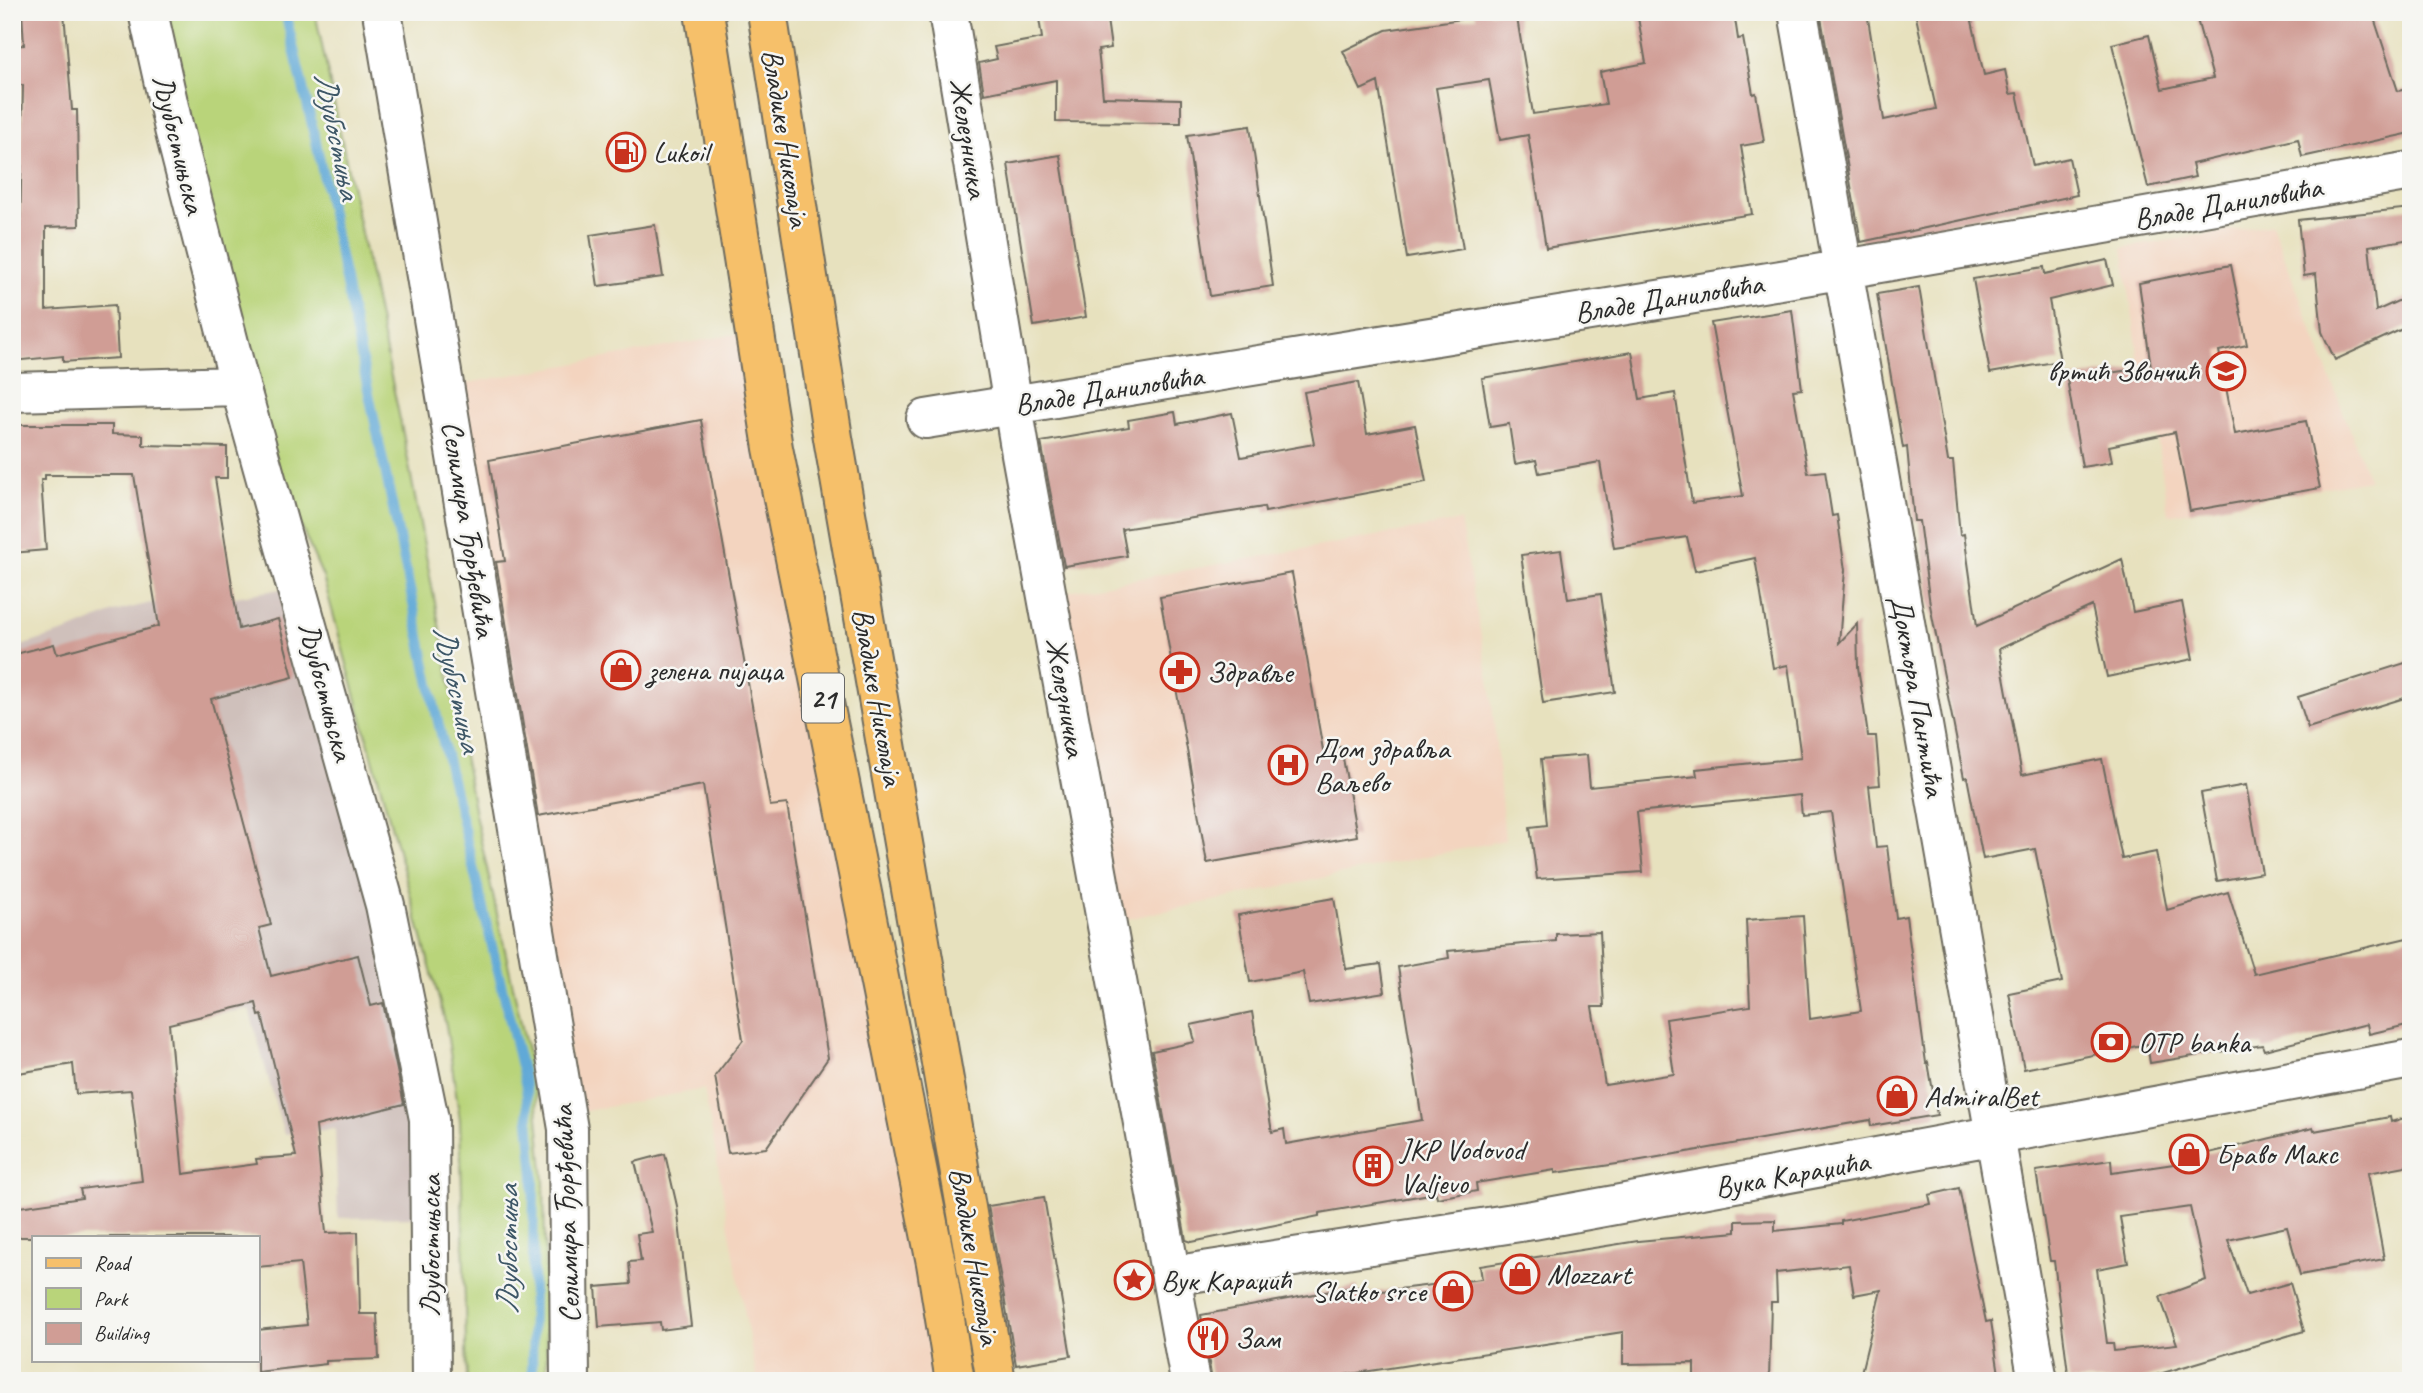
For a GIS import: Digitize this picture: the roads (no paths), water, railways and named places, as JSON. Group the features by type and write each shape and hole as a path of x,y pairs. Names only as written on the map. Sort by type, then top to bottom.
{"main road":[{"name":"21","path":"704,12 773,448 936,1263 955,1381"},
{"name":"Владике Николаја","path":"767,12 833,438 996,1381"}],"street":[{"name":"Љубостињска","path":"148,12 174,129 240,386 385,905 429,1119 431,1381"},
{"name":"Селимира Ђорђевића","path":"382,12 568,1129 570,1381"},
{"name":"Железничка","path":"948,12 1013,406 1190,1381"},
{"name":"Доктора Пантића","path":"1798,12 2038,1381"},
{"name":"Владе Даниловића","path":"926,419 1843,270 2411,171"},
{"path":"12,392 240,386"},
{"name":"Вука Караџића","path":"1171,1276 1533,1220 2411,1059"}],"waterway":[{"name":"Љубостиња","path":"285,12 315,137 436,713 526,1087 534,1175 532,1381"}],"place":[{"name":"Lukoil","path":"626,152"},
{"name":"вртић Звончић","path":"2226,371"},
{"name":"зелена пијаца","path":"621,670"},
{"name":"Здравље","path":"1180,672"},
{"name":"Дом здравља Ваљево","path":"1288,765"},
{"name":"OTP banka","path":"2111,1042"},
{"name":"AdmiralBet","path":"1897,1096"},
{"name":"Браво Макс","path":"2189,1154"},
{"name":"JKP Vodovod Valjevo","path":"1373,1166"},
{"name":"Mozzart","path":"1520,1274"},
{"name":"Вук Караџић","path":"1134,1280"},
{"name":"Slatko srce","path":"1453,1291"},
{"name":"Зам","path":"1208,1338"}]}
